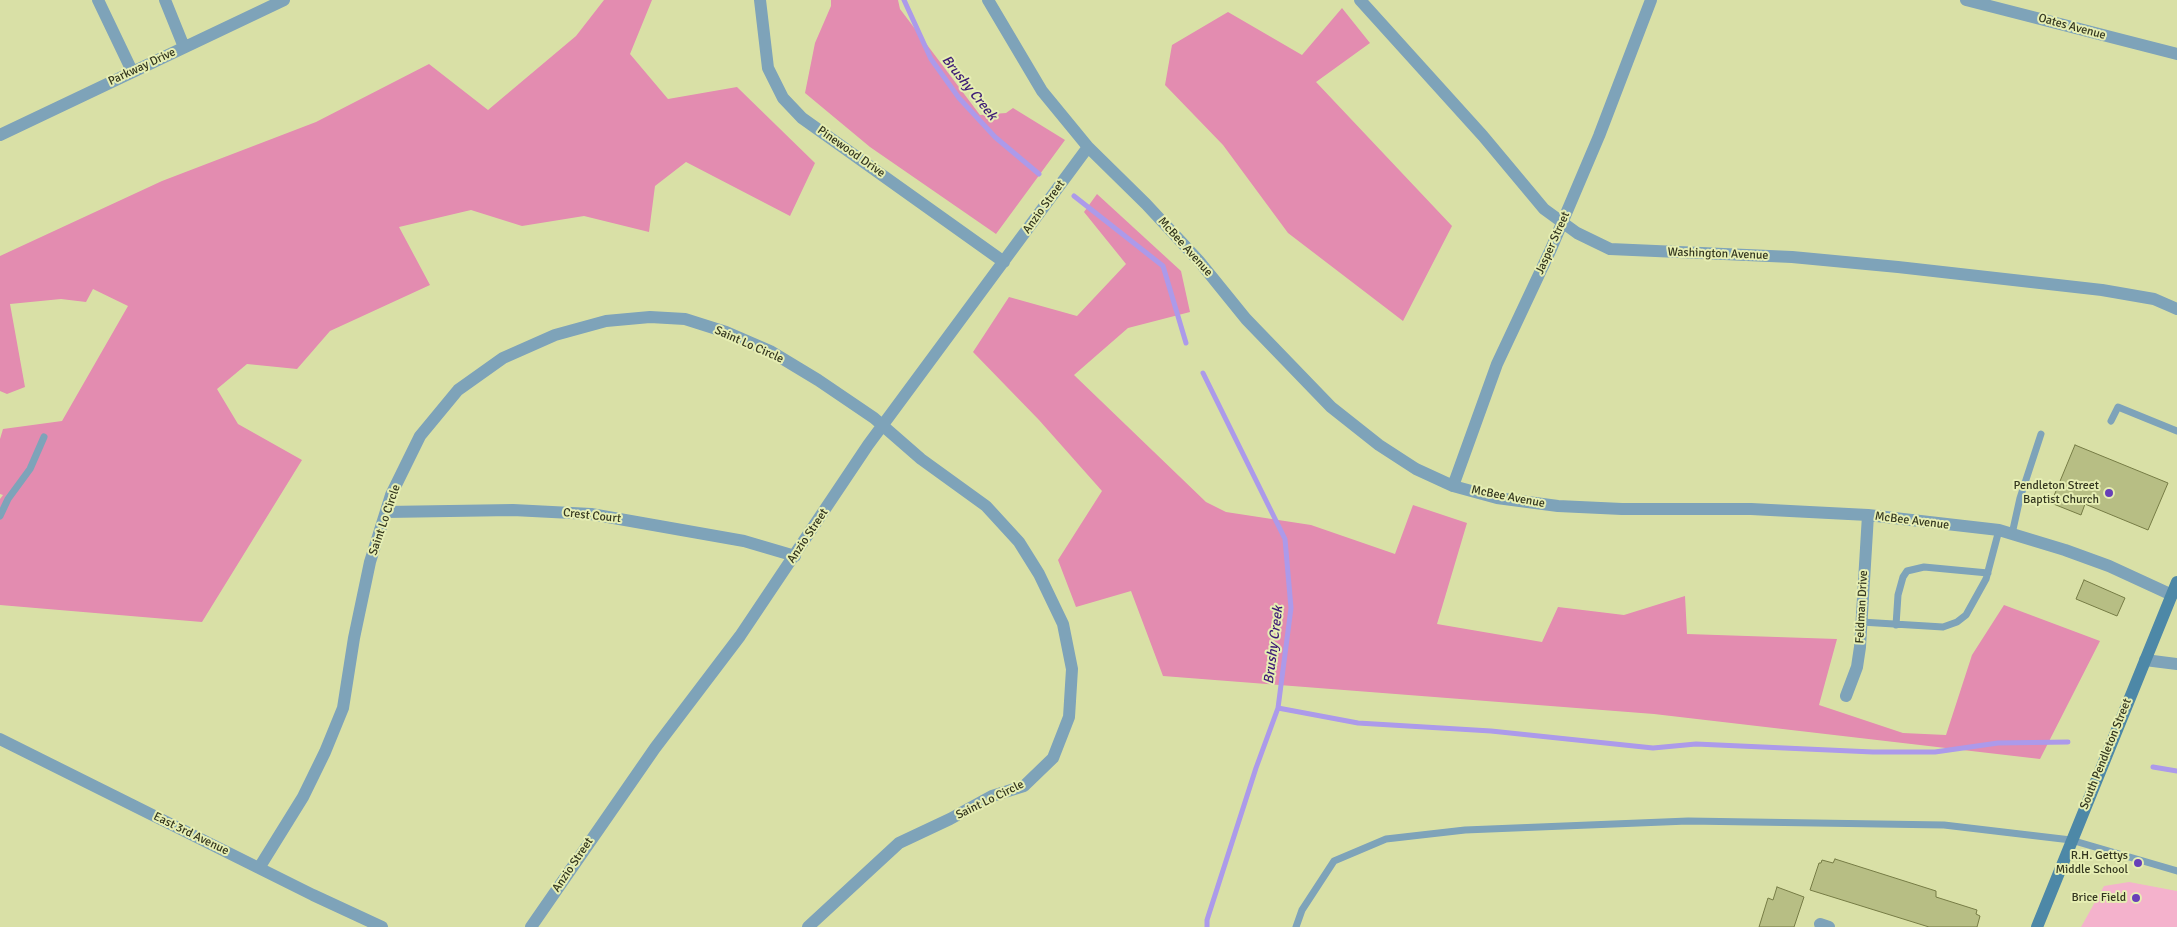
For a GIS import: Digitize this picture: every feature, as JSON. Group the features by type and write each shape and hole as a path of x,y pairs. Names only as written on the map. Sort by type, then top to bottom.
{"main road":[{"name":"South Pendleton Street","path":"2037,927 2177,582"}],"street":[{"path":"98,0 132,71"},
{"path":"165,0 184,47"},
{"name":"Parkway Drive","path":"0,135 284,0"},
{"name":"Pinewood Drive","path":"760,0 768,68 784,98 802,118 1004,262"},
{"name":"McBee Avenue","path":"988,0 1042,91 1088,147 1146,204 1199,261 1246,319 1331,408 1379,445 1416,469 1453,486 1497,498 1558,506 1632,510 1751,509 1868,515 1998,530 2109,566 2172,595"},
{"name":"Washington Avenue","path":"1360,0 1483,136 1544,209 1577,233 1610,249 1792,257 1898,267 2102,290 2154,299 2177,309"},
{"name":"Jasper Street","path":"1453,486 1497,364 1599,136 1651,0"},
{"name":"Oates Avenue","path":"1966,0 2177,54"},
{"name":"Anzio Street","path":"531,927 644,764 740,636 883,425 1088,147"},
{"name":"Saint Lo Circle","path":"259,868 303,796 325,752 343,708 356,628 370,562 391,495 420,436 458,390 502,358 555,335 606,321 650,317 685,319 726,332 778,356 818,380 883,425 921,459 986,506 1019,542 1039,574 1063,624 1072,669 1069,717 1053,758 1024,786 992,796 899,844 808,927"},
{"name":"Crest Court","path":"386,512 513,510 591,514 744,541 795,556"},
{"name":"Feldman Drive","path":"1846,696 1857,667 1868,515"},
{"path":"2145,660 2177,664"},
{"name":"East 3rd Avenue","path":"0,739 382,927"}],"lane":[{"path":"2111,421 2118,407 2177,431"},
{"path":"2012,534 2020,498 2041,434"},
{"path":"0,516 8,499 30,469 44,437"},
{"path":"1861,622 1943,627 1957,622 1966,615 1988,573 1998,530"},
{"path":"1896,625 1898,595 1903,576 1907,571 1924,567 1988,573"},
{"path":"1296,927 1302,910 1334,862 1386,839 1465,830 1688,821 1944,825 2071,840 2177,871"}],"shaded area":[{"path":"604,0 652,0 630,54 668,99 737,87 815,163 790,216 686,162 655,186 649,232 584,216 522,226 471,210 399,227 430,285 330,331 297,369 247,364 217,389 238,424 302,460 202,622 0,605 0,499 3,495 0,494 0,439 3,429 62,421 128,306 93,289 86,302 61,299 10,304 25,387 7,394 0,391 0,256 162,181 316,122 429,64 488,110 576,36"},
{"path":"831,0 898,0 900,9 980,115 1006,113 1013,108 1065,140 996,234 870,147 805,93 815,43 831,6"},
{"path":"1342,8 1370,43 1316,82 1452,226 1403,321 1288,233 1223,145 1165,85 1172,45 1228,12 1302,55"},
{"path":"1097,194 1181,271 1190,312 1128,328 1074,375 1206,502 1226,512 1311,525 1395,554 1413,505 1467,523 1437,624 1542,642 1558,607 1624,615 1685,596 1687,634 1837,639 1819,705 1903,733 1946,735 1972,655 2004,605 2100,641 2040,759 1654,714 1163,676 1131,591 1076,607 1058,560 1102,491 1039,420 973,352 1009,297 1077,316 1126,264 1084,212"},
{"name":"Brice Field","path":"2129,882 2177,891 2177,927 2081,927 2104,886"}],"building":[{"name":"Pendleton Street Baptist Church","path":"2075,445 2168,483 2148,530 2085,504 2081,515 2051,503"},
{"path":"2084,580 2125,598 2117,616 2076,599"},
{"path":"1835,859 1936,891 1936,897 1977,910 1976,914 1980,916 1977,927 1929,927 1810,890 1819,863 1822,860 1833,863"},
{"path":"1777,887 1804,897 1794,927 1759,927 1768,898 1773,900"}],"waterway":[{"name":"Brushy Creek","path":"904,0 931,59 959,98 995,137 1039,174"},
{"name":"Brushy Creek","path":"1074,196 1163,266 1186,343"},
{"name":"Brushy Creek","path":"1203,373 1285,539 1291,608 1278,708 1256,768 1207,920 1207,927"},
{"path":"1278,708 1358,723 1491,731 1653,748 1696,744 1873,752 1935,752 1998,743 2068,742"},
{"path":"2153,767 2177,771"}],"place":[{"name":"Pendleton Street Baptist Church","path":"2109,493"},
{"name":"R.H. Gettys Middle School","path":"2138,863"},
{"name":"Brice Field","path":"2136,898"}]}
